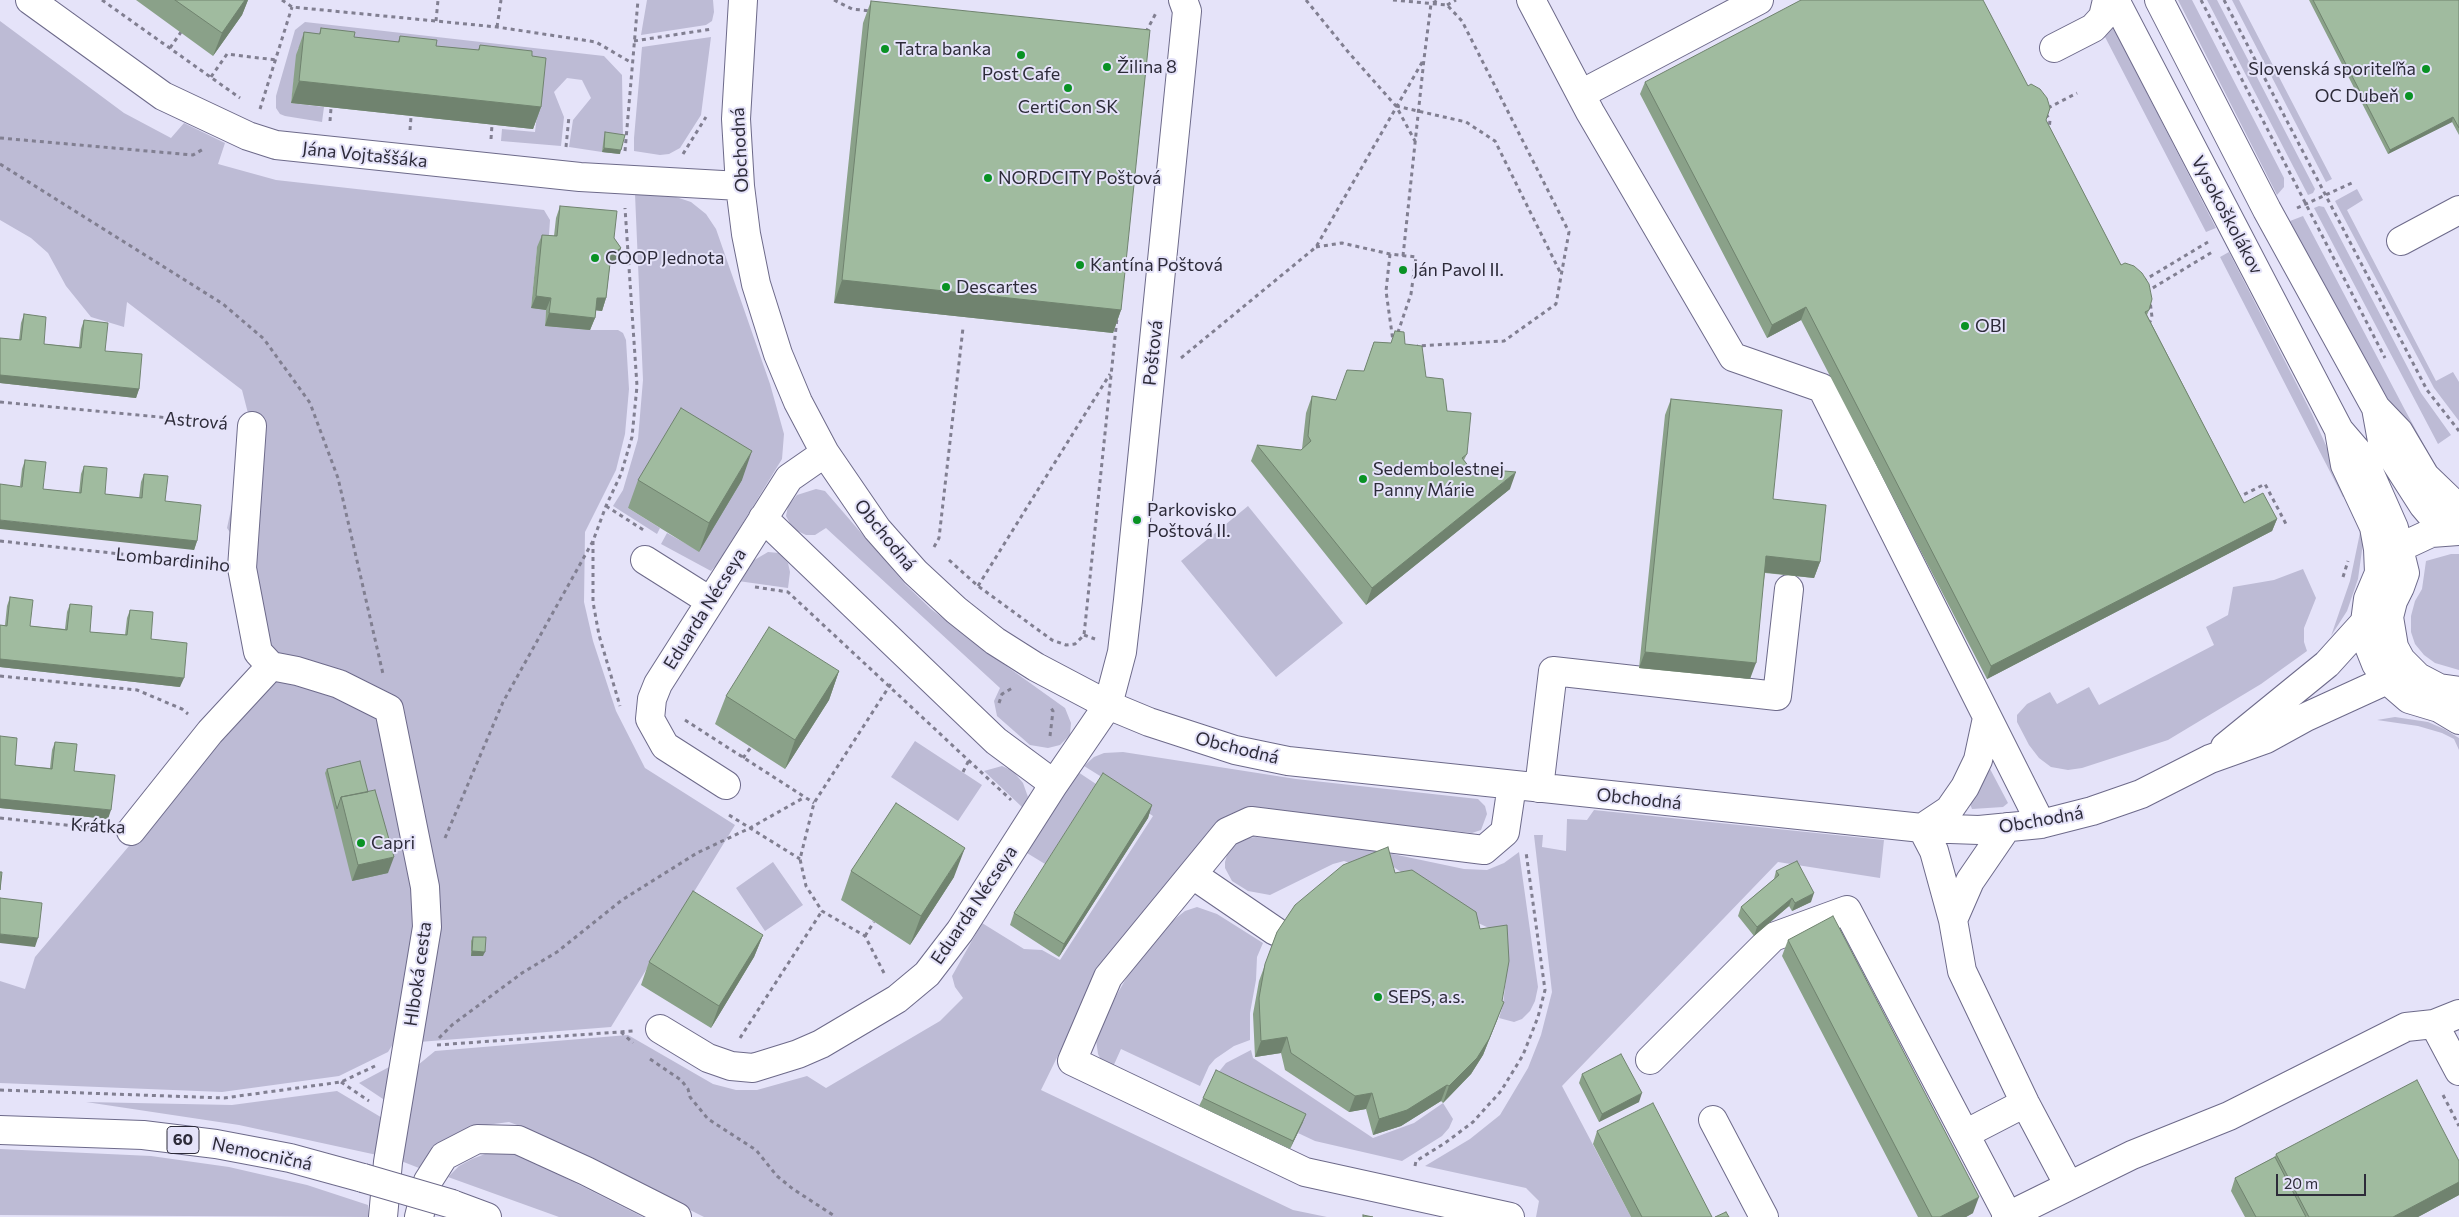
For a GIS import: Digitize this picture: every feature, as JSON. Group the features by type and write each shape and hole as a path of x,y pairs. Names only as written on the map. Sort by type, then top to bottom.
{"street":[{"name":"Jána Vojtaššáka","path":"30,0 163,96 248,136 276,145 624,180 740,186"},
{"name":"Obchodná","path":"743,0 736,118 740,186 756,284 778,354 798,402 825,453 877,529 915,572 956,610 995,640 1036,667 1108,705 1193,738 1235,750 1279,759 1512,786 1922,828 1979,830 2041,824 2092,811 2141,794 2210,759 2266,740 2306,717 2387,680"},
{"name":"Poštová","path":"1108,705 1122,652 1128,600 1187,11 1183,0"},
{"path":"1531,0 1581,94 1732,357 1822,388 1986,718 2041,824"},
{"path":"1581,94 1759,0"},
{"path":"2054,48 2093,28 2103,17 2107,0"},
{"name":"Vysokoškolákov","path":"2115,0 2339,430 2363,458 2394,528 2401,547 2405,573 2392,601 2389,617 2390,633 2413,688 2439,708 2459,720"},
{"name":"Vysokoškolákov","path":"2159,0 2277,228 2376,408 2399,432 2425,476 2452,502 2459,506"},
{"path":"2401,240 2459,210"},
{"name":"Vysokoškolákov","path":"2376,408 2382,441 2423,505 2434,518 2454,531"},
{"name":"Astrová","path":"242,568 252,426"},
{"name":"Vysokoškolákov","path":"2339,430 2345,465 2374,527 2378,549 2379,573"},
{"name":"Eduarda Nécseya","path":"726,785 665,746 650,719 652,700 658,684 789,478 825,453"},
{"path":"763,518 984,730 1054,784"},
{"name":"Vysokoškolákov","path":"2454,531 2431,533 2401,547 2379,573 2368,599 2365,622 2368,644 2376,664 2387,680 2413,688 2439,688 2459,692"},
{"path":"648,547 716,592"},
{"name":"Lombardiniho","path":"242,568 258,652 271,666"},
{"path":"1539,788 1553,671 1777,696 1789,589"},
{"name":"Obchodná","path":"2210,759 2327,664 2365,622"},
{"name":"Hlboká cesta","path":"271,666 297,671 339,684 389,709 425,887 427,927 388,1162 382,1217"},
{"name":"Krátka","path":"131,831 210,732 271,666"},
{"name":"Obchodná","path":"2266,740 2308,735 2371,706 2391,700 2413,688"},
{"name":"Eduarda Nécseya","path":"660,1029 708,1058 731,1066 753,1068 798,1054 852,1027 897,998 927,974 960,931 1054,784 1108,705"},
{"path":"1986,718 1978,760 1966,787 1949,810 1922,828 1934,851 1953,920 1962,971 2025,1103 2068,1184"},
{"path":"1510,1217 1305,1172 1072,1061 1108,977 1227,832 1251,821 1484,850 1505,832 1512,786"},
{"path":"1953,920 1970,881 2007,827"},
{"path":"1192,875 1274,931"},
{"path":"1650,1060 1773,937 1847,910 1966,1134 2007,1216 2068,1184 2132,1155 2229,1116 2406,1027 2447,1019 2459,1071"},
{"path":"1966,1134 2025,1103"},
{"path":"1714,1120 1764,1217"},
{"name":"Nemocničná","path":"0,1130 143,1135 216,1144 290,1158 452,1204 487,1217"},
{"path":"418,1217 428,1181 444,1156 477,1139 518,1140 586,1171 677,1217"}],"path":[{"path":"103,0 243,100"},
{"path":"282,0 292,7 497,27 596,42 632,63"},
{"path":"436,22 438,0"},
{"path":"497,27 501,0"},
{"path":"443,843 503,702 593,541 606,506 622,474 632,437 637,386 624,180 638,0"},
{"path":"834,0 852,9 881,12"},
{"path":"1306,0 1349,53 1396,106 1415,141"},
{"path":"1393,0 1447,5 1456,0"},
{"path":"1403,256 1424,58 1432,4 1438,0"},
{"path":"2201,0 2389,367"},
{"path":"2224,0 2427,390 2459,431"},
{"path":"1412,347 1504,341 1556,304 1569,232 1462,21 1447,5"},
{"path":"251,106 259,112 292,7"},
{"path":"1145,42 1146,32 1158,8"},
{"path":"634,41 718,28"},
{"path":"170,48 181,32"},
{"path":"1137,32 1146,32"},
{"path":"210,77 227,54 276,60"},
{"path":"1179,360 1316,247 1424,58"},
{"path":"2048,134 2050,120 2043,110 2077,93"},
{"path":"1396,106 1466,122 1495,141 1562,274"},
{"path":"330,127 331,108"},
{"path":"676,156 684,153 706,118 707,109"},
{"path":"566,153 569,116"},
{"path":"410,136 411,117"},
{"path":"490,145 492,125"},
{"path":"0,138 193,155 227,136 248,136"},
{"path":"2292,210 2354,182"},
{"path":"2140,282 2212,239"},
{"path":"1316,247 1342,243 1390,254 1416,257 1411,294 1394,348 1386,291 1390,254"},
{"path":"2144,293 2217,249"},
{"path":"2136,278 2152,306 2152,317 2148,327"},
{"path":"1074,651 1075,644 1084,635 1117,314"},
{"path":"934,547 939,538 963,328"},
{"path":"978,586 1112,371"},
{"name":"Astrová","path":"0,402 252,426"},
{"path":"2233,490 2237,498 2265,484 2286,524"},
{"path":"606,506 648,547"},
{"path":"2271,513 2278,509"},
{"name":"Lombardiniho","path":"0,541 242,568"},
{"path":"927,541 978,586 1052,640 1066,645 1075,644"},
{"path":"716,592 788,592 1032,819"},
{"path":"1084,635 1099,640"},
{"path":"0,676 137,690 182,709 210,732"},
{"path":"984,730 1002,712 999,700 1002,694 1009,688 1020,684"},
{"path":"888,686 814,803 800,859 806,886 822,910 865,936 897,998"},
{"path":"652,700 814,803"},
{"path":"963,772 969,760"},
{"path":"660,1029 431,1046 452,1025 522,973 557,952 622,900 697,853 750,828 805,798"},
{"name":"Krátka","path":"0,818 131,831"},
{"path":"1409,1194 1416,1161 1445,1144 1473,1122 1501,1090 1523,1055 1538,1017 1546,990 1526,853 1528,844"},
{"path":"731,1066 740,1036 822,910"},
{"path":"865,936 874,922"},
{"path":"620,1032 634,1044"},
{"path":"0,1090 224,1098 341,1082 407,1050"},
{"path":"648,1057 681,1080 688,1089 690,1097 708,1119 756,1150 777,1176 792,1189 836,1217"}],"shaded area":[{"path":"647,0 713,0 714,12 712,21 706,25 641,35"},
{"path":"2178,0 2192,0 2284,178 2284,187 2277,195"},
{"path":"2207,0 2217,0 2315,189 2313,193 2308,195"},
{"path":"2232,0 2239,0 2332,179 2326,182"},
{"path":"0,21 124,113 171,138 184,123 225,143 218,164 276,180 544,210 550,220 548,249 537,248 531,308 546,310 545,326 590,330 618,330 623,333 626,340 629,389 625,434 616,470 585,532 584,602 593,641 616,711 645,768 735,825 611,1027 393,1044 388,1052 339,1076 222,1092 0,1083 0,981 25,989 35,957 273,676 254,568 227,528 250,421 242,390 127,302 124,327 91,317 66,286 48,253 31,238 0,220"},
{"path":"305,22 604,56 622,75 623,139 602,152 569,147 573,120 591,98 582,80 567,78 554,92 564,117 561,146 501,141 502,129 535,132 542,70 298,48 291,103 324,107 322,122 285,116 280,114 276,108 276,96 295,30"},
{"path":"2112,25 2216,228 2206,232 2104,35"},
{"path":"711,37 701,115 680,148 669,154 660,155 634,151 642,47"},
{"path":"2357,189 2363,200 2347,210 2436,381 2453,372 2459,382 2459,421 2434,388 2335,201"},
{"path":"635,194 676,197 691,202 706,214 716,229 770,384 784,434 782,459 719,562 711,571 661,544 667,533 699,551 741,480 628,508 660,528 657,534 613,506 623,490 638,439 643,380"},
{"path":"2324,207 2421,393 2451,435 2438,444 2314,208"},
{"path":"2303,216 2428,452 2423,454 2403,424 2337,313 2290,221"},
{"path":"2229,252 2312,414 2348,495 2343,497 2220,257"},
{"path":"816,489 825,491 906,585 931,609 988,653 1065,708 1071,723 1070,735 1060,745 1048,748 1030,745 997,716 994,701 1000,688 826,528 815,535 806,535 793,529 786,516 788,506 797,495"},
{"path":"1248,506 1343,623 1276,677 1181,561"},
{"path":"2361,528 2363,543 2358,579 2347,611 2331,636 2350,581"},
{"path":"768,552 779,553 788,563 790,572 788,588 738,581 751,562"},
{"path":"2451,554 2459,554 2459,670 2435,663 2424,655 2415,644 2411,632 2411,616 2415,601 2422,589 2426,561"},
{"path":"2303,569 2316,598 2304,628 2304,642 2307,651 2261,684 2168,740 2082,768 2068,770 2051,767 2039,758 2029,745 2017,722 2017,715 2027,704 2050,692 2057,704 2089,687 2099,705 2214,645 2206,627 2228,615 2233,587 2274,580"},
{"path":"2395,717 2428,722 2444,729 2459,738 2459,750 2454,739 2442,733 2418,726 2377,720"},
{"path":"915,741 982,785 958,821 891,777"},
{"path":"1123,752 1296,779 1478,799 1485,806 1487,814 1481,830 1472,833 1256,809 1233,814 1223,820 1098,974 1041,1090 1293,1210 1327,1217 704,1217 528,1129 509,1122 471,1127 437,1145 419,1168 401,1161 418,1065 435,1051 628,1035 713,1084 736,1090 757,1090 807,1076 826,1088 940,1021 963,998 955,987 952,976 982,923 1024,949 1042,950 1060,960 1153,816 1139,807 1142,802 1084,766 1094,757 1104,753"},
{"path":"1002,766 1013,771 1023,783 1028,797 1022,807 984,771"},
{"path":"1989,767 2008,803 2003,807 1972,809 1970,804"},
{"path":"1078,772 1096,784 1045,864 1027,853"},
{"path":"1594,810 1884,840 1880,878 1778,862 1562,1086 1631,1217 1536,1217 1539,1201 1526,1188 1425,1166 1470,1139 1500,1115 1528,1068 1541,1035 1552,992 1534,835 1543,835 1542,847 1566,851 1567,819 1587,820"},
{"path":"1256,837 1364,848 1464,869 1487,870 1504,863 1519,852 1538,987 1535,1001 1530,1011 1522,1019 1514,1022 1499,1018 1503,1005 1506,977 1500,933 1478,923 1383,860 1353,864 1344,861 1333,864 1270,895 1248,891 1232,881 1225,868 1227,855 1234,845 1247,838"},
{"path":"773,862 803,905 765,931 736,888"},
{"path":"1197,907 1217,914 1263,943 1257,957 1256,980 1250,1013 1250,1040 1234,1046 1215,1059 1209,1066 1200,1086 1121,1049 1112,1069 1102,1062 1098,1054 1096,1040 1115,998 1128,975 1171,922 1185,911"},
{"path":"1251,1050 1253,1058 1373,1138 1414,1123 1443,1103 1453,1119 1449,1128 1442,1136 1402,1161 1315,1141 1298,1133 1302,1122 1213,1079 1226,1063"},
{"path":"391,1066 386,1101 359,1083"},
{"path":"337,1091 384,1119 377,1155 239,1125 86,1102 232,1105"},
{"path":"0,1149 151,1156 229,1167 307,1185 368,1205 369,1217 0,1215"},
{"path":"504,1152 524,1157 643,1217 559,1217 448,1177 459,1166 472,1159 485,1154"}],"building":[{"path":"175,0 245,0 222,33"},
{"name":"OBI","path":"1801,0 1983,0 2028,86 2031,84 2040,89 2047,98 2050,108 2046,120 2121,265 2125,263 2134,266 2142,273 2149,284 2152,299 2149,310 2145,312 2244,503 2263,493 2277,519 1991,666 1806,307 1772,325 1645,82"},
{"name":"OC Dubeň","path":"2313,0 2459,0 2459,128 2453,117 2390,150"},
{"name":"NORDCITY Poštová","path":"871,1 1150,30 1121,310 842,280"},
{"path":"321,28 355,32 354,37 399,42 400,36 437,40 436,46 479,50 480,45 532,51 532,56 546,58 541,107 299,81 304,32 320,34"},
{"path":"605,132 625,135 621,150 604,148"},
{"path":"560,206 617,211 614,238 621,248 611,255 606,298 597,298 595,318 549,313 551,298 536,296 542,235 557,236"},
{"path":"24,314 46,317 44,344 81,348 84,320 108,323 105,351 142,354 139,389 0,375 0,338 21,340"},
{"name":"Sedembolestnej Panny Márie","path":"1395,331 1404,332 1405,344 1422,346 1426,377 1443,379 1447,411 1471,413 1467,454 1462,458 1470,468 1516,472 1372,588 1257,445 1301,450 1311,441 1308,436 1312,396 1336,400 1347,370 1364,371 1374,342 1391,343"},
{"path":"1671,399 1782,410 1773,499 1826,505 1820,562 1766,556 1756,663 1645,652"},
{"path":"681,408 752,451 709,523 638,480"},
{"path":"25,460 46,462 43,489 81,493 84,466 107,468 105,494 142,498 144,474 168,476 165,501 201,505 197,541 0,520 0,484 22,487"},
{"path":"10,597 33,600 30,626 67,630 70,604 92,606 90,632 127,635 130,610 153,612 151,639 187,643 184,678 0,659 0,625 7,626"},
{"path":"769,627 839,671 795,740 726,696"},
{"path":"0,736 17,738 15,765 52,769 55,742 77,744 74,771 115,775 111,810 0,799"},
{"path":"360,761 368,792 341,797 337,809 327,769"},
{"path":"1103,773 1152,805 1064,944 1014,913"},
{"path":"375,790 394,857 358,865 341,797"},
{"path":"896,803 965,848 921,916 851,871"},
{"name":"SEPS, a.s.","path":"1388,847 1395,873 1412,870 1476,912 1480,929 1507,925 1509,961 1502,1001 1504,1002 1489,1039 1477,1058 1449,1086 1447,1085 1407,1110 1379,1119 1372,1093 1355,1096 1291,1053 1287,1037 1261,1041 1259,998 1265,964 1277,932 1295,905 1343,865"},
{"path":"1797,861 1814,893 1795,903 1792,898 1757,927 1741,907 1779,875 1776,871"},
{"path":"0,872 2,872 0,890"},
{"path":"693,891 763,935 719,1006 649,962"},
{"path":"0,898 42,903 38,938 0,934"},
{"path":"1833,916 1979,1197 1940,1217 1932,1217 1788,940"},
{"path":"473,937 486,937 485,952 472,951"},
{"path":"1621,1054 1642,1093 1602,1114 1582,1074"},
{"path":"1216,1070 1306,1114 1293,1141 1203,1098"},
{"path":"2417,1080 2459,1161 2459,1182 2393,1217 2309,1217 2276,1154"},
{"path":"1653,1103 1712,1217 1642,1217 1597,1131"},
{"path":"2275,1157 2306,1217 2256,1217 2235,1178"},
{"path":"1726,1212 1729,1217 1715,1217"}],"place":[{"name":"Tatra banka","path":"885,49"},
{"name":"Post Cafe","path":"1021,55"},
{"name":"Žilina 8","path":"1107,67"},
{"name":"Slovenská sporiteľňa","path":"2426,69"},
{"name":"CertiCon SK","path":"1068,88"},
{"name":"OC Dubeň","path":"2409,96"},
{"name":"NORDCITY Poštová","path":"988,178"},
{"name":"COOP Jednota","path":"595,258"},
{"name":"Kantína Poštová","path":"1080,265"},
{"name":"Ján Pavol II.","path":"1403,270"},
{"name":"Descartes","path":"946,287"},
{"name":"OBI","path":"1965,326"},
{"name":"Sedembolestnej Panny Márie","path":"1363,479"},
{"name":"Parkovisko Poštová II.","path":"1137,520"},
{"name":"Capri","path":"361,843"},
{"name":"SEPS, a.s.","path":"1378,997"}]}
